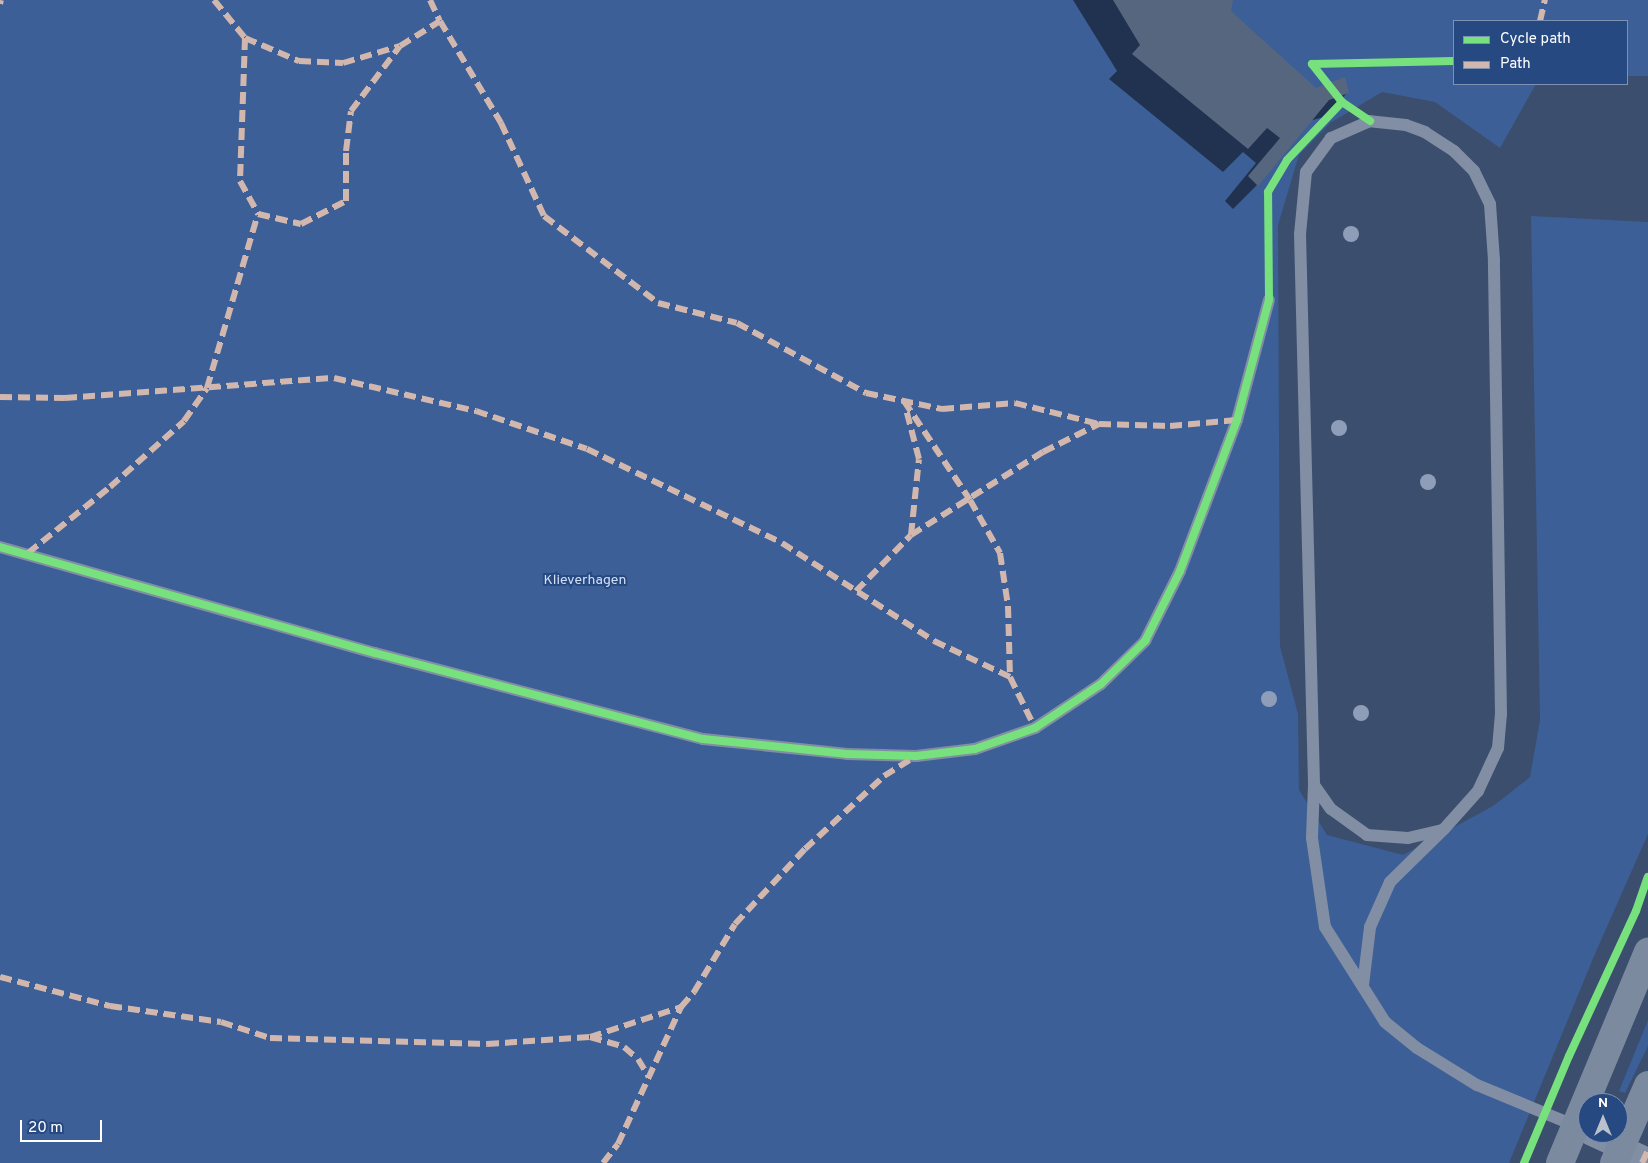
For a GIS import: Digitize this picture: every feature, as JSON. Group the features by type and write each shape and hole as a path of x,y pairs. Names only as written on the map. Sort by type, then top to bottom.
{"main road":[{"path":"1598,1093 1648,952"},
{"path":"1618,1155 1648,1084"},
{"path":"1560,1163 1578,1139"}],"street":[{"path":"1602,1143 1618,1155 1648,1160"}],"lane":[{"path":"1363,985 1370,926 1390,882 1444,829 1478,791 1498,748 1501,714 1494,260 1490,204 1474,171 1454,151 1425,132 1406,125 1370,121 1331,138 1306,172 1300,234 1314,785 1312,838 1325,927 1385,1022 1417,1048 1477,1085 1578,1127"},
{"path":"0,547 375,653 703,739 847,754 916,756 975,749 1035,728 1101,684 1145,641 1180,571 1237,420 1269,300"},
{"path":"1314,785 1330,809 1367,835 1408,838 1444,829"}],"green space":[{"name":"Klieverhagen","path":"0,0 1648,0 1648,76 1628,76 1628,20 1453,20 1453,85 1535,85 1500,148 1435,102 1382,92 1330,123 1299,155 1278,225 1280,646 1298,714 1299,790 1327,835 1403,855 1493,806 1530,777 1540,720 1531,216 1648,222 1648,834 1594,956 1509,1163 0,1163"},
{"path":"1648,1020 1648,1046 1625,1093 1619,1091"}],"building":[{"path":"1113,0 1233,0 1231,11 1316,88 1345,77 1349,93 1329,100 1258,186 1248,176 1280,138 1267,128 1248,149 1132,54 1140,45"}],"marked path":[{"path":"0,4 1,0"},
{"path":"214,0 245,38 240,181 258,214 301,224 346,201 346,151 351,111 400,46 440,21 501,123 544,216 658,303 737,323 866,393 942,409 1015,403 1099,424 1170,426 1237,420"},
{"path":"430,0 440,21"},
{"path":"1540,20 1545,0"},
{"path":"245,38 299,61 343,63 400,46"},
{"path":"28,553 110,487 184,421 207,388 258,214"},
{"path":"0,397 65,398 334,378 476,411 587,449 782,543 934,641 1010,677 1035,728"},
{"path":"904,401 970,500 1000,553 1008,606 1010,677"},
{"path":"856,591 911,535 919,459 906,409"},
{"path":"911,535 1043,452 1099,424"},
{"path":"0,977 110,1006 221,1022 270,1038 487,1044 590,1037 681,1007 694,992 735,924 805,849 884,776 913,758"},
{"path":"603,1163 618,1144 681,1007"},
{"path":"590,1037 624,1047 638,1059 649,1077"},
{"path":"1642,1163 1648,1150"}],"cycle path":[{"path":"1312,64 1453,61"},
{"path":"1312,64 1342,102 1370,121"},
{"path":"0,547 375,653 703,739 847,754 916,756 975,749 1035,728 1101,684 1145,641 1180,571 1237,420 1269,300 1268,192 1287,160 1342,102"},
{"path":"1524,1163 1569,1056 1636,911 1648,877"}]}
